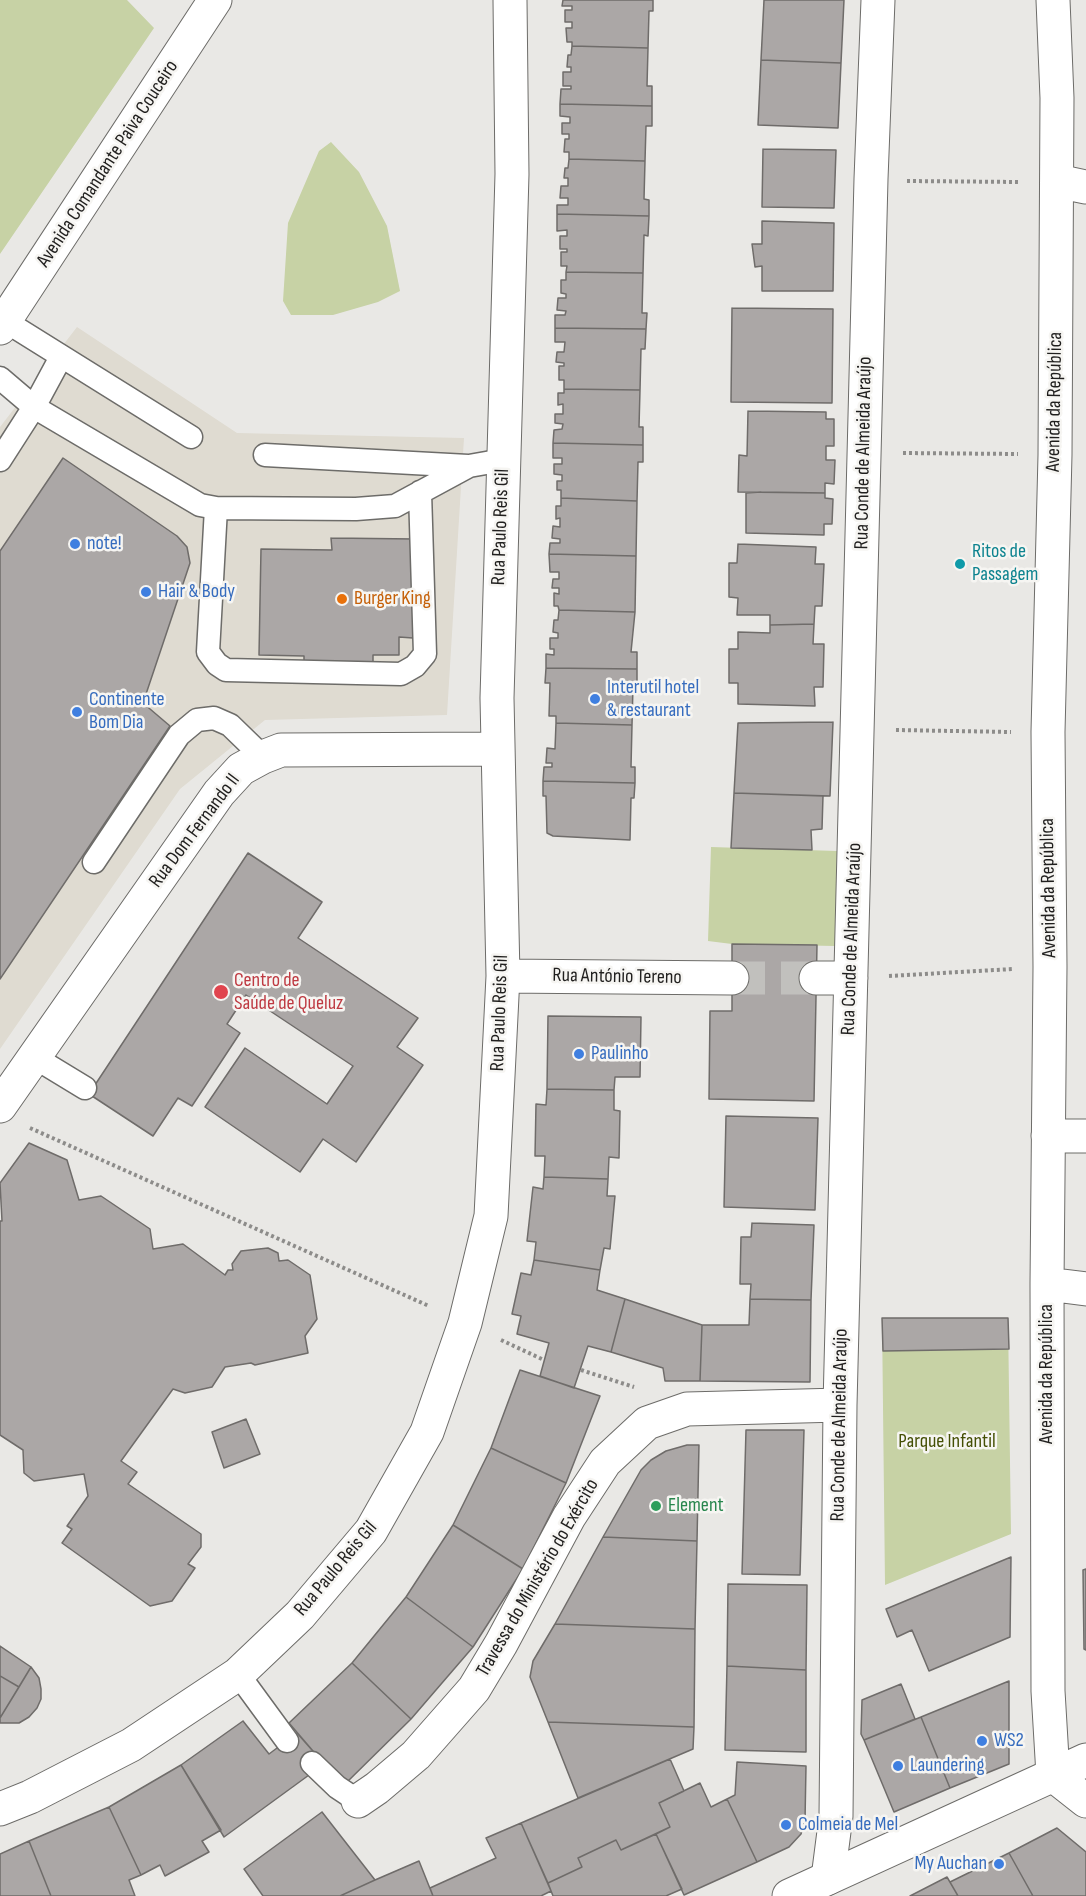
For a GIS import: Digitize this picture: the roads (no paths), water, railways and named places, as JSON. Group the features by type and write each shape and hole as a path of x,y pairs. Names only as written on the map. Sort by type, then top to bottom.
{"street":[{"name":"Avenida Comandante Paiva Couceiro","path":"3,325 215,0"},
{"name":"Rua Paulo Reis Gil","path":"0,1809 30,1797 131,1744 238,1674 300,1615 371,1531 427,1432 465,1323 491,1216 503,976 496,698 512,174 510,0"},
{"name":"Rua Conde de Almeida Araújo","path":"828,1878 836,1816 840,1405 871,179 878,0"},
{"name":"Avenida da República","path":"1053,0 1057,98 1071,184 1055,455 1048,732 1050,967 1047,1284 1048,1691 1053,1775"},
{"name":"Rua Dom Fernando II","path":"11,1115 34,1057 219,793 241,770 281,750 497,749"},
{"name":"Rua António Tereno","path":"503,976 732,978"},
{"path":"816,978 851,978"},
{"path":"1048,1136 1086,1136"},
{"path":"1047,1284 1086,1289"},
{"name":"Travessa do Ministério do Exército","path":"358,1801 416,1755 474,1689 575,1508 605,1462 647,1423 687,1409 840,1405"},
{"path":"789,1896 1086,1760"},
{"path":"1053,1775 1086,1801"}],"lane":[{"path":"3,325 61,357 191,437"},
{"path":"2,454 34,407 61,357"},
{"path":"0,378 34,407 200,505 216,508 395,506 469,466"},
{"path":"265,455 469,466 503,460"},
{"path":"216,508 208,652 217,664 226,670 401,674 415,666 425,654 420,492"},
{"path":"94,862 179,735 197,720 214,718 230,725 263,757"},
{"path":"34,1057 85,1088"},
{"path":"238,1674 287,1741"},
{"name":"Travessa do Ministério do Exército","path":"312,1763 337,1787 358,1801"}],"tunnel":[{"path":"732,978 816,978"}],"place":[{"name":"note!","path":"75,544"},
{"name":"Ritos de Passagem","path":"960,564"},
{"name":"Hair & Body","path":"146,592"},
{"name":"Burger King","path":"342,599"},
{"name":"Interutil hotel & restaurant","path":"595,699"},
{"name":"Continente Bom Dia","path":"77,712"},
{"name":"Centro de Saúde de Queluz","path":"221,992"},
{"name":"Paulinho","path":"579,1054"},
{"name":"Element","path":"656,1506"},
{"name":"WS2","path":"982,1741"},
{"name":"Laundering","path":"898,1766"},
{"name":"Colmeia de Mel","path":"786,1825"},
{"name":"My Auchan","path":"999,1864"}],"park label":[{"name":"Parque Infantil","path":"947,1442"}]}
